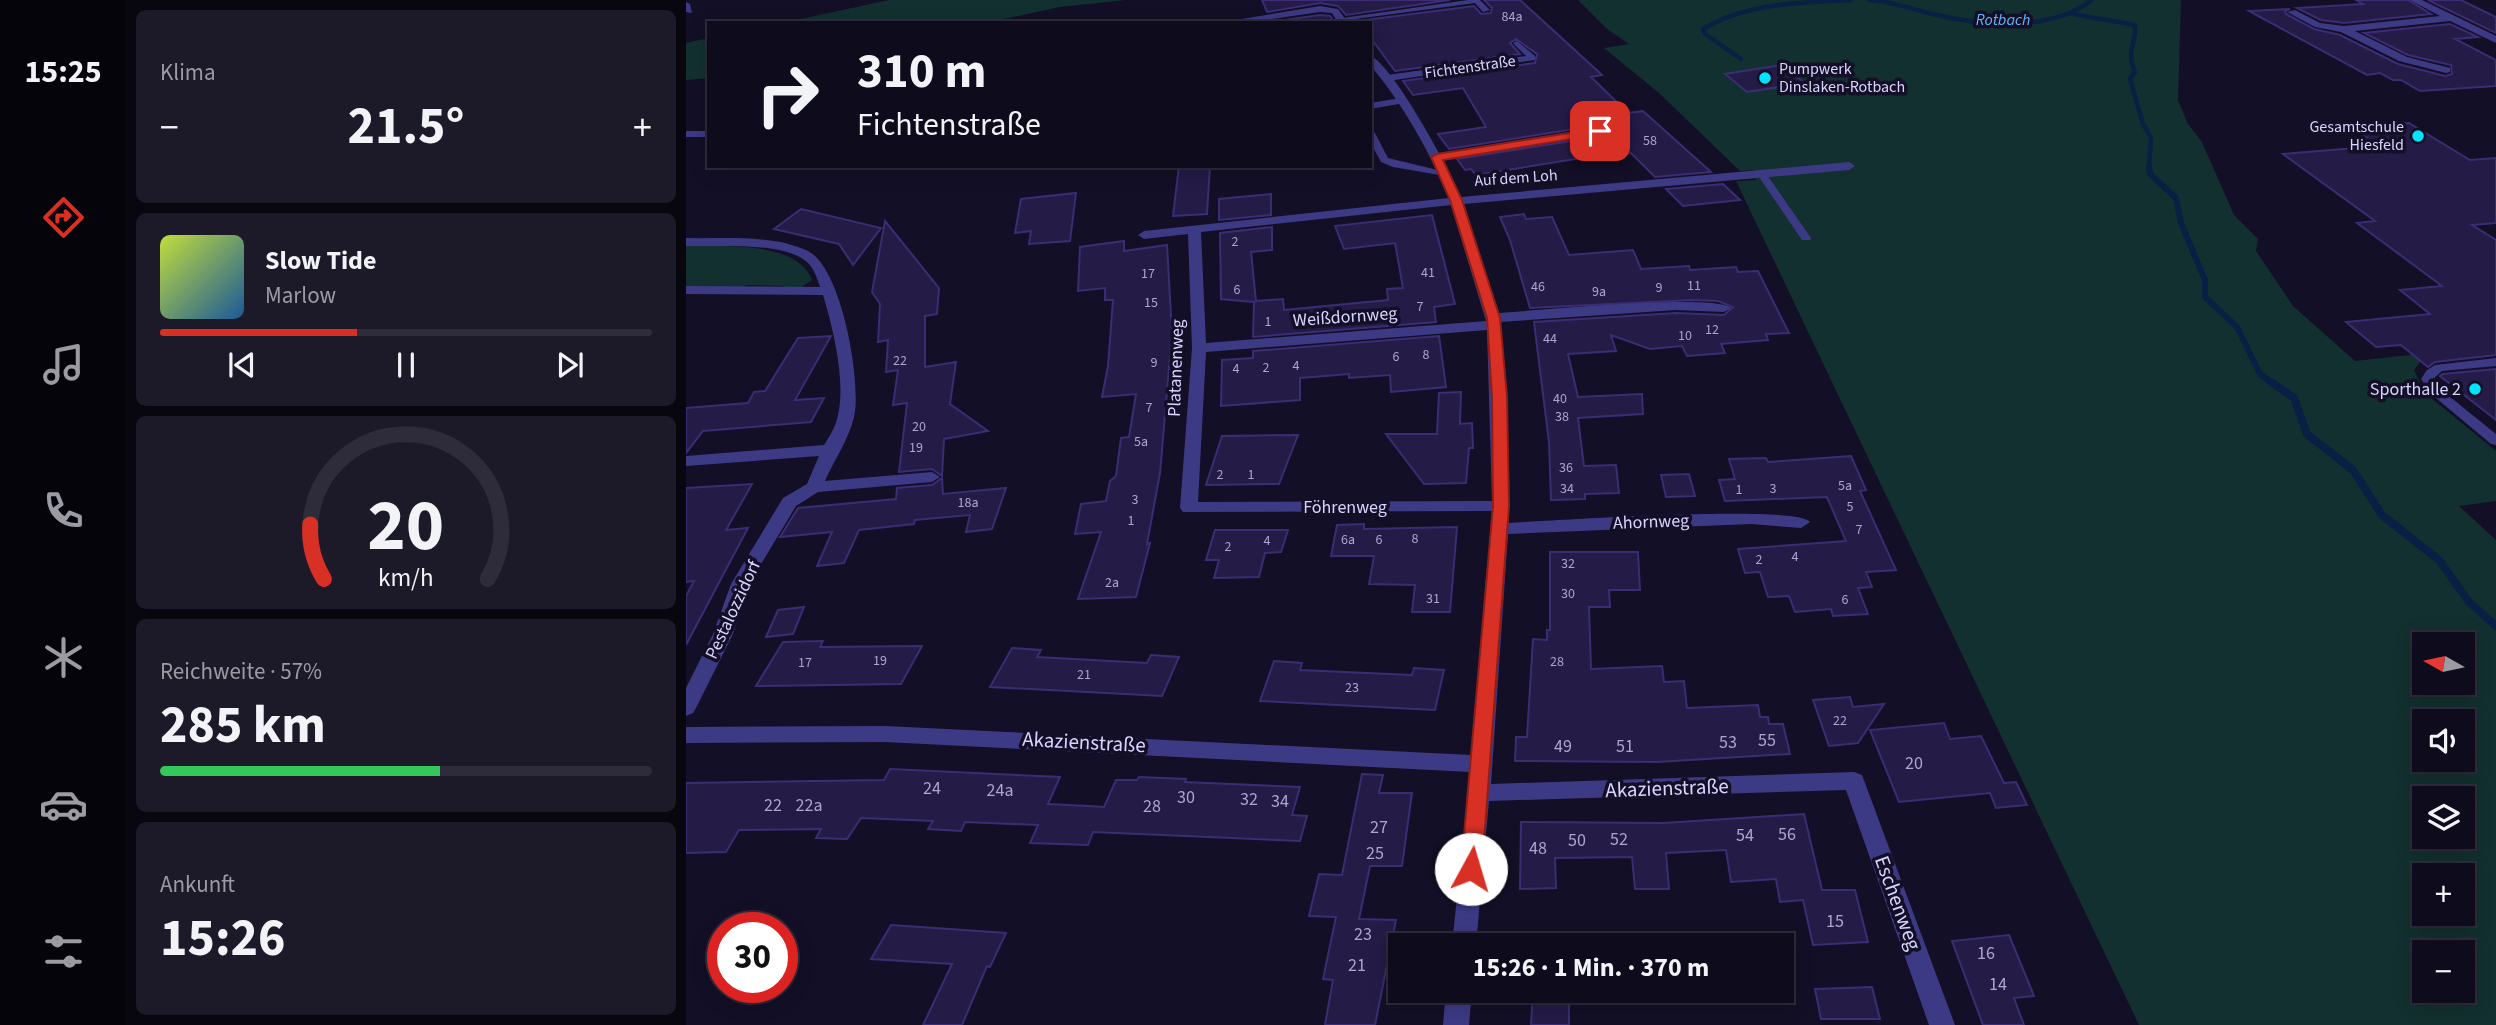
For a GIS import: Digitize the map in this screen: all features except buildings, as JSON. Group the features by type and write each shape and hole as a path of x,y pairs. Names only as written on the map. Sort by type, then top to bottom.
{"street":[{"path":"2415,0 2496,40"},
{"path":"1259,20 1320,9 1340,18"},
{"path":"2292,12 2318,25 2344,29 2449,18"},
{"path":"2344,29 2403,59 2446,70"},
{"path":"1372,60 1387,78 1437,157 1456,200 1494,321 1499,397 1500,529 1482,764 1465,933"},
{"path":"686,134 707,134"},
{"name":"Auf dem Loh","path":"1144,235 1456,200 1598,190 1849,166"},
{"name":"Platanenweg","path":"1189,508 1199,348 1194,229"},
{"path":"686,242 784,247 812,260 828,290 846,362 847,414 814,487 932,477"},
{"path":"686,290 828,290"},
{"name":"Weißdornweg","path":"1199,348 1676,306 1724,308"},
{"path":"686,461 830,450"},
{"name":"Pestalozzidorf","path":"686,708 723,634 740,584 789,502 814,487"},
{"name":"Föhrenweg","path":"1189,508 1501,506"},
{"name":"Ahornweg","path":"1500,529 1751,518 1801,522"},
{"name":"Akazienstraße","path":"686,735 885,734 1482,764"},
{"name":"Akazienstraße","path":"1479,793 1854,781"},
{"name":"Eschenweg","path":"1854,781 1942,1025"},
{"path":"1455,1025 1458,1003"}],"lane":[{"path":"1340,18 1476,1 1486,10"},
{"name":"Fichtenstraße","path":"1387,78 1532,58 1517,43"},
{"path":"1372,106 1401,101"},
{"path":"1437,157 1600,131"},
{"path":"1372,137 1384,160 1444,173"},
{"path":"1762,174 1806,238"},
{"path":"2496,362 2439,368 2427,379 2434,390 2496,441"}],"green space":[{"path":"889,0 1126,0 1060,7 994,21 791,21"},
{"path":"1578,0 2181,0 2178,100 2188,124 2202,142 2234,215 2258,239 2256,251 2293,306 2355,361 2427,353 2414,370 2425,393 2496,451 2496,501 2459,506 2496,540 2496,1025 2139,1025 1736,181 1756,180 1754,170 1740,171 1659,93 1604,48 1629,44 1607,29","holes":["1781,65 1804,82 1747,92 1725,75"]},
{"path":"707,38 707,78 686,80 686,43"},
{"path":"686,246 756,248 775,252 804,267 812,280 800,288 785,289 784,286 747,285 739,288 686,288"}],"waterway":[{"name":"Rotbach","path":"1741,59 1705,34 1703,29 1720,20 1756,9 1794,3 1851,0"},
{"name":"Rotbach","path":"1869,0 1952,18 1994,23 2036,22 2075,10 2092,0"},
{"path":"2073,14 2135,25 2131,52 2135,72 2130,79 2143,124 2151,138 2149,167"},
{"path":"2149,167 2150,174 2176,198 2181,223 2205,280 2205,297 2237,327 2260,374 2273,384"},
{"path":"2271,382 2294,398 2307,434 2353,470 2382,515 2439,560 2469,602 2496,626"}],"place":[{"name":"Pumpwerk Dinslaken-Rotbach","path":"1765,78"},
{"name":"Gesamtschule Hiesfeld","path":"2418,136"},
{"name":"Sporthalle 2","path":"2475,389"}],"route":[{"path":"1471,869 1482,764 1501,506 1499,397 1493,318 1456,200 1437,157 1600,131"}]}
